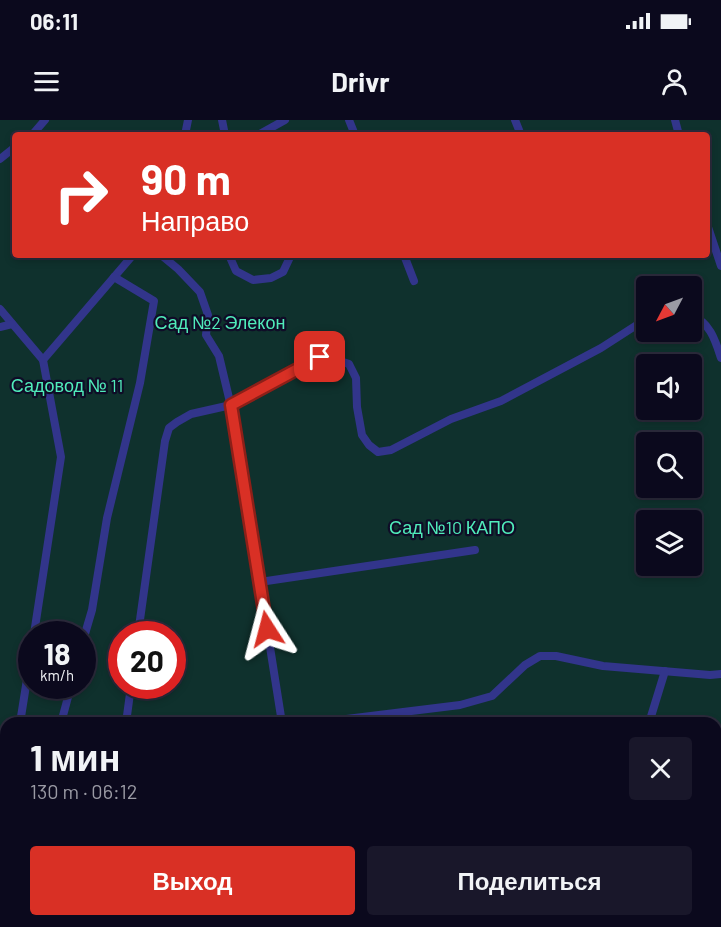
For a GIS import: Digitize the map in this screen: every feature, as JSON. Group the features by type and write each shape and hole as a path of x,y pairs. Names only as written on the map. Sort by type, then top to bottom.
{"lane":[{"path":"35,132 45,120"},
{"path":"263,132 285,120"},
{"path":"0,159 12,149"},
{"path":"710,233 721,266"},
{"path":"43,360 130,258"},
{"path":"165,258 200,292 208,315 206,335 219,356 231,405 281,717"},
{"path":"231,258 236,271 253,280 271,278 283,272 290,258"},
{"path":"405,258 414,281"},
{"path":"89,621 106,518 140,383 154,301 114,277"},
{"path":"0,309 43,360 61,457 36,621"},
{"path":"702,323 712,334 721,358"},
{"path":"0,327 12,324"},
{"path":"140,621 165,441 169,428 191,414 231,405 307,362 320,357 332,357 349,364 356,378 357,407 362,435 378,452 391,450 451,419 501,401 601,348 636,325"},
{"path":"260,582 475,550"},
{"path":"363,717 460,705 492,696 525,665 540,656 556,656 603,666 721,674"},
{"path":"651,717 665,671"},
{"path":"21,717 24,699"},
{"path":"63,717 67,699"},
{"path":"127,717 129,699"}],"green space":[{"name":"Сад №10 КАПО","path":"0,120 721,120 721,717 0,717"}],"route":[{"path":"267,629 231,405 320,357"}],"park label":[{"name":"Сад №2 Элекон","path":"220,323"},
{"name":"Садовод № 11","path":"67,386"}]}
